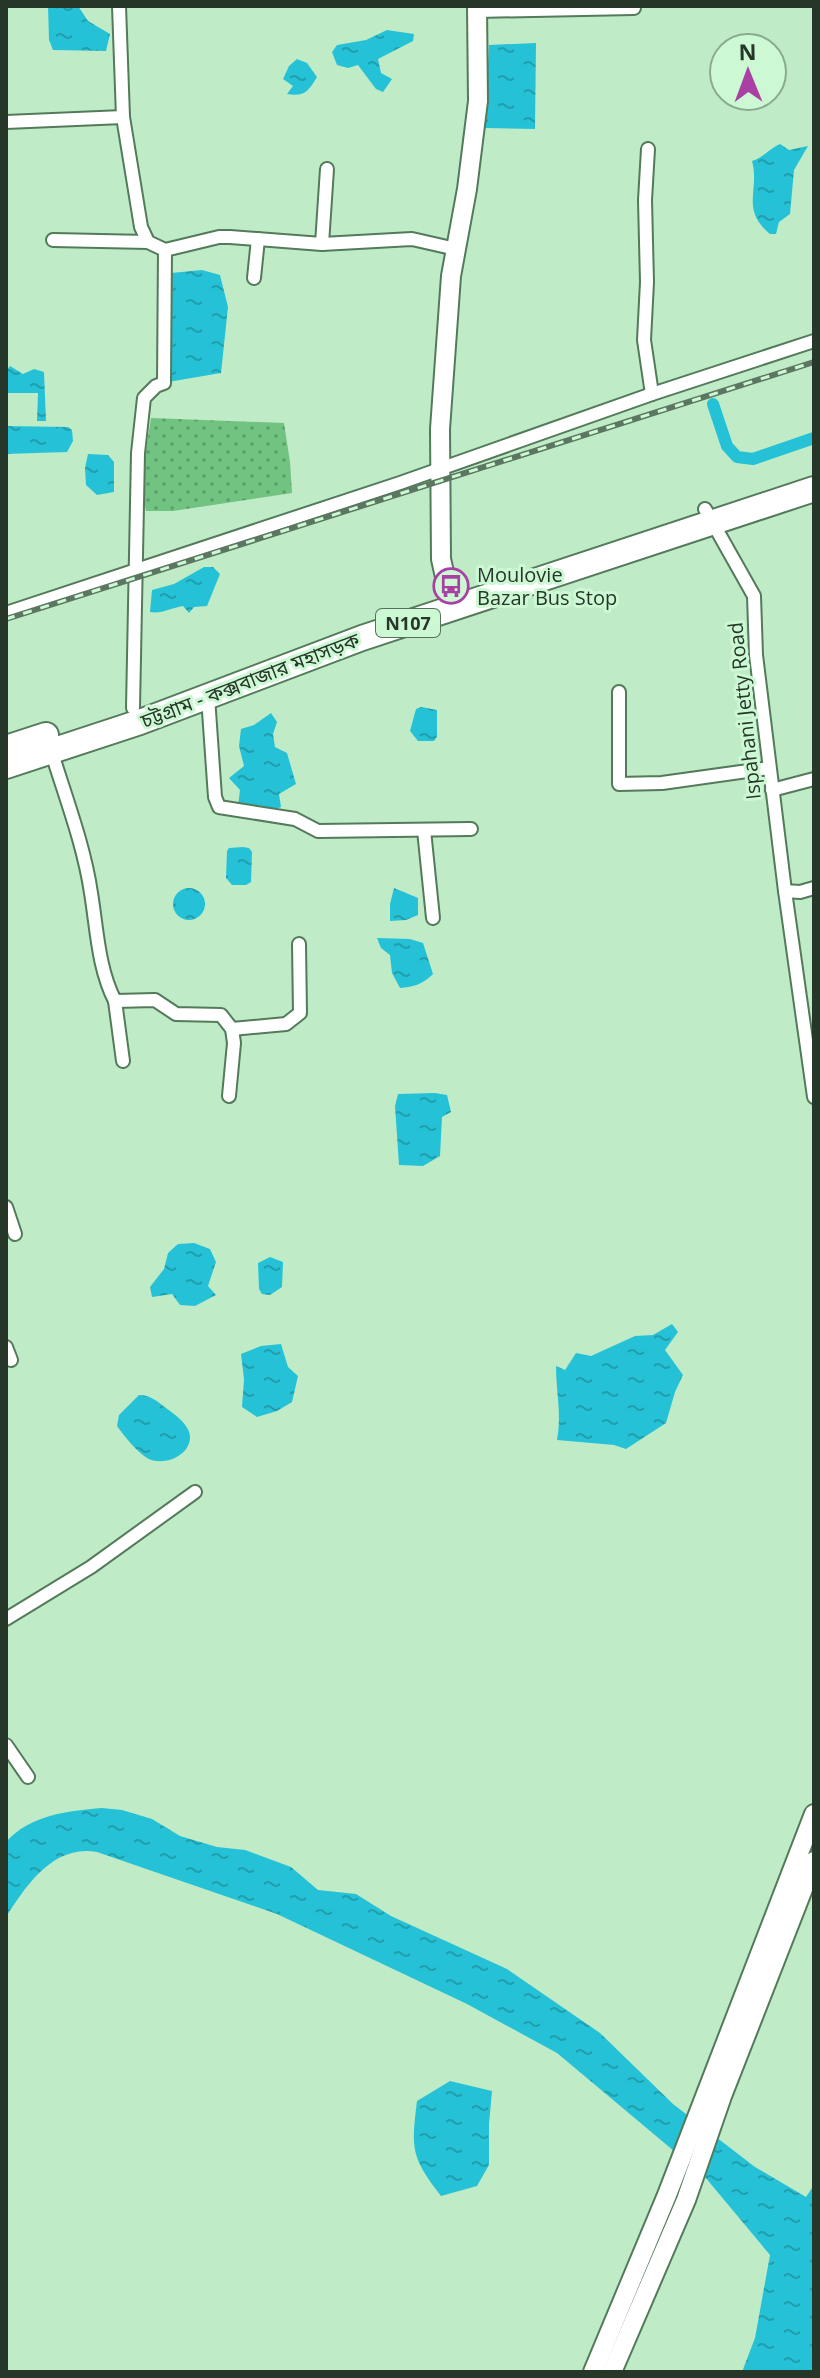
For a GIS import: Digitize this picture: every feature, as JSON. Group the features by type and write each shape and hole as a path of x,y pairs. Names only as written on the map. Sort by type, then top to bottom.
{"highway":[{"name":"চট্টগ্রাম - কক্সবাজার মহাসড়ক","path":"6,766 49,743 133,708 708,516 814,476"},
{"name":"চট্টগ্রাম - কক্সবাজার মহাসড়ক","path":"708,516 814,489"},
{"name":"চট্টগ্রাম - কক্সবাজার মহাসড়ক","path":"6,748 49,743 208,697 450,602"}],"main road":[{"path":"450,602 441,559 439,469 451,276 467,189 478,101 477,8"},
{"path":"612,2372 686,2200 715,2093 814,1814"},
{"path":"593,2372 814,1861"}],"street":[{"path":"119,6 123,117 141,227 148,242"},
{"path":"477,8 634,8"},
{"path":"6,122 123,117"},
{"path":"648,149 644,340 652,394"},
{"path":"322,244 327,169"},
{"path":"53,240 148,242 165,250 219,237 322,244 412,239 456,249"},
{"path":"254,278 258,239"},
{"path":"133,708 138,453 144,398 164,383 165,250"},
{"path":"6,613 814,341"},
{"name":"Ispahani Jetty Road","path":"708,516 754,596 756,655 769,768 814,1099"},
{"path":"619,692 619,784 662,783 769,768"},
{"path":"208,697 215,797 219,807 295,819 318,831 471,829"},
{"path":"49,743 91,891 102,965 115,1001 123,1061"},
{"path":"772,790 814,779"},
{"path":"424,830 433,918"},
{"path":"785,891 800,892 814,888"},
{"path":"232,1029 286,1024 300,1013 299,944"},
{"path":"115,1001 155,1000 176,1014 221,1015 232,1029 233,1068 229,1096"},
{"path":"6,1207 15,1234"},
{"path":"6,1619 91,1567 195,1492"},
{"path":"6,1745 28,1777"}],"green space":[{"path":"151,418 284,423 292,493 173,511 146,511 143,477"}],"water":[{"path":"48,6 78,6 88,21 110,34 106,51 53,50 49,40"},
{"path":"387,30 414,34 413,41 378,59 381,73 392,79 383,92 376,89 358,65 348,68 337,65 332,52 337,45 366,40"},
{"path":"536,43 535,129 485,128 489,45"},
{"path":"297,59 307,63 317,77 305,92 287,94 293,86 283,79 289,66"},
{"path":"780,144 789,150 808,146 794,170 790,214 779,222 776,234 770,234 761,225 753,208 752,161"},
{"path":"202,270 220,275 228,307 221,373 168,382 171,273"},
{"path":"10,366 23,374 34,369 44,372 46,421 37,421 38,393 6,393 6,371"},
{"path":"6,426 68,427 72,430 73,441 67,452 6,454"},
{"path":"88,454 108,455 114,462 114,492 97,495 86,485"},
{"path":"204,567 213,567 220,574 207,606 194,607 189,613 183,606 150,612 152,590 174,584"},
{"path":"416,709 437,710 437,737 434,741 418,741 410,731"},
{"path":"271,713 277,722 273,734 275,747 287,753 296,784 279,794 281,807 269,812 238,806 240,790 229,778 244,766 239,746 241,729 254,725"},
{"path":"243,847 252,852 251,882 232,885 226,878 227,851 229,848"},
{"path":"189,888 200,893 205,904 200,915 189,920 178,915 173,904 178,893"},
{"path":"394,888 418,898 418,915 390,921"},
{"path":"377,938 410,939 423,943 433,974 418,984 400,988 392,973 390,955 381,948"},
{"path":"398,1094 447,1095 451,1112 442,1117 440,1156 423,1166 399,1165 395,1106"},
{"path":"194,1243 210,1249 216,1262 208,1286 216,1295 195,1306 180,1305 172,1294 152,1297 150,1287 164,1269 168,1253 178,1244"},
{"path":"270,1257 283,1262 282,1287 270,1295 262,1294 259,1289 258,1263"},
{"path":"672,1324 678,1332 665,1350 683,1375 666,1423 626,1449 614,1445 557,1440 556,1366 565,1370 576,1353 591,1356 635,1336 653,1335"},
{"path":"281,1344 288,1367 298,1376 292,1402 257,1417 242,1407 244,1379 241,1354 261,1346"},
{"path":"139,1395 156,1401 187,1427 189,1443 175,1458 161,1461 147,1458 117,1426 119,1415"},
{"path":"102,1808 152,1819 180,1836 217,1847 245,1850 291,1867 318,1890 356,1894 391,1916 507,1969 600,2033 673,2104 755,2167 806,2197 814,2185 814,2372 742,2372 755,2338 770,2255 705,2177 557,2053 467,2004 277,1914 97,1852 81,1851 54,1861 32,1881 6,1917 6,1842 38,1820"},
{"path":"450,2081 492,2091 489,2165 477,2186 441,2196 419,2161 414,2131 417,2101"}],"waterway":[{"path":"713,404 727,446 737,457 753,459 814,438"}],"railway":[{"path":"6,619 814,362"}],"place":[{"name":"Moulovie Bazar Bus Stop","path":"451,586"}]}
